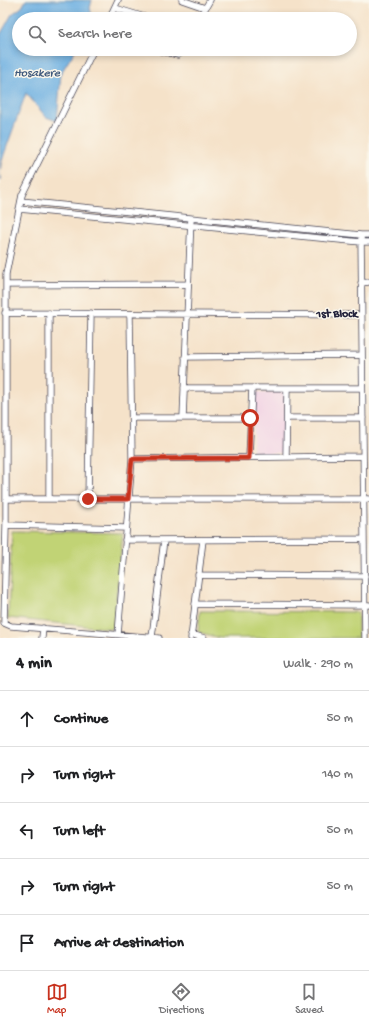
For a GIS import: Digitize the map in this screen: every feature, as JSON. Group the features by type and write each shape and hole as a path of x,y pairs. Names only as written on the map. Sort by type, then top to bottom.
{"street":[{"path":"113,12 118,0"},
{"path":"182,0 205,8"},
{"path":"203,12 210,0"},
{"path":"115,8 128,12"},
{"path":"91,56 22,195 6,274 6,525 4,623 11,626 159,638"},
{"path":"20,201 369,235"},
{"path":"19,209 369,242"},
{"path":"183,418 191,218"},
{"path":"361,235 363,456 366,499 364,539 367,604 365,638"},
{"path":"361,283 369,282"},
{"path":"6,285 188,284"},
{"path":"5,313 361,315"},
{"path":"49,313 49,499"},
{"path":"88,499 91,314"},
{"path":"118,634 132,459 130,314"},
{"path":"186,357 362,355"},
{"path":"184,388 362,388"},
{"path":"249,458 252,388"},
{"path":"286,457 287,388"},
{"path":"362,400 369,400"},
{"path":"132,418 250,418"},
{"path":"287,418 363,418"},
{"path":"132,459 363,456"},
{"path":"6,499 366,499"},
{"path":"6,525 126,528"},
{"path":"125,540 364,539"},
{"path":"152,638 164,540"},
{"path":"203,540 191,636 204,638"},
{"path":"198,575 365,576"},
{"path":"195,604 367,604"},
{"path":"42,638 43,628"}],"shaded area":[{"path":"254,392 285,392 285,453 253,453"}],"green space":[{"path":"12,531 123,533 113,629 8,618"},
{"path":"200,611 358,612 358,638 219,638 198,632"}],"water":[{"name":"Hosakere","path":"26,0 92,0 90,8 91,12 15,12 22,7"},
{"name":"Hosakere","path":"12,14 12,56 72,56 61,73 57,121 46,117 26,93 1,163 0,180 0,35"}],"district":[{"name":"1st Block","path":"337,313"}],"route":[{"path":"88,499 128,499 132,459 249,458 250,418"}]}
